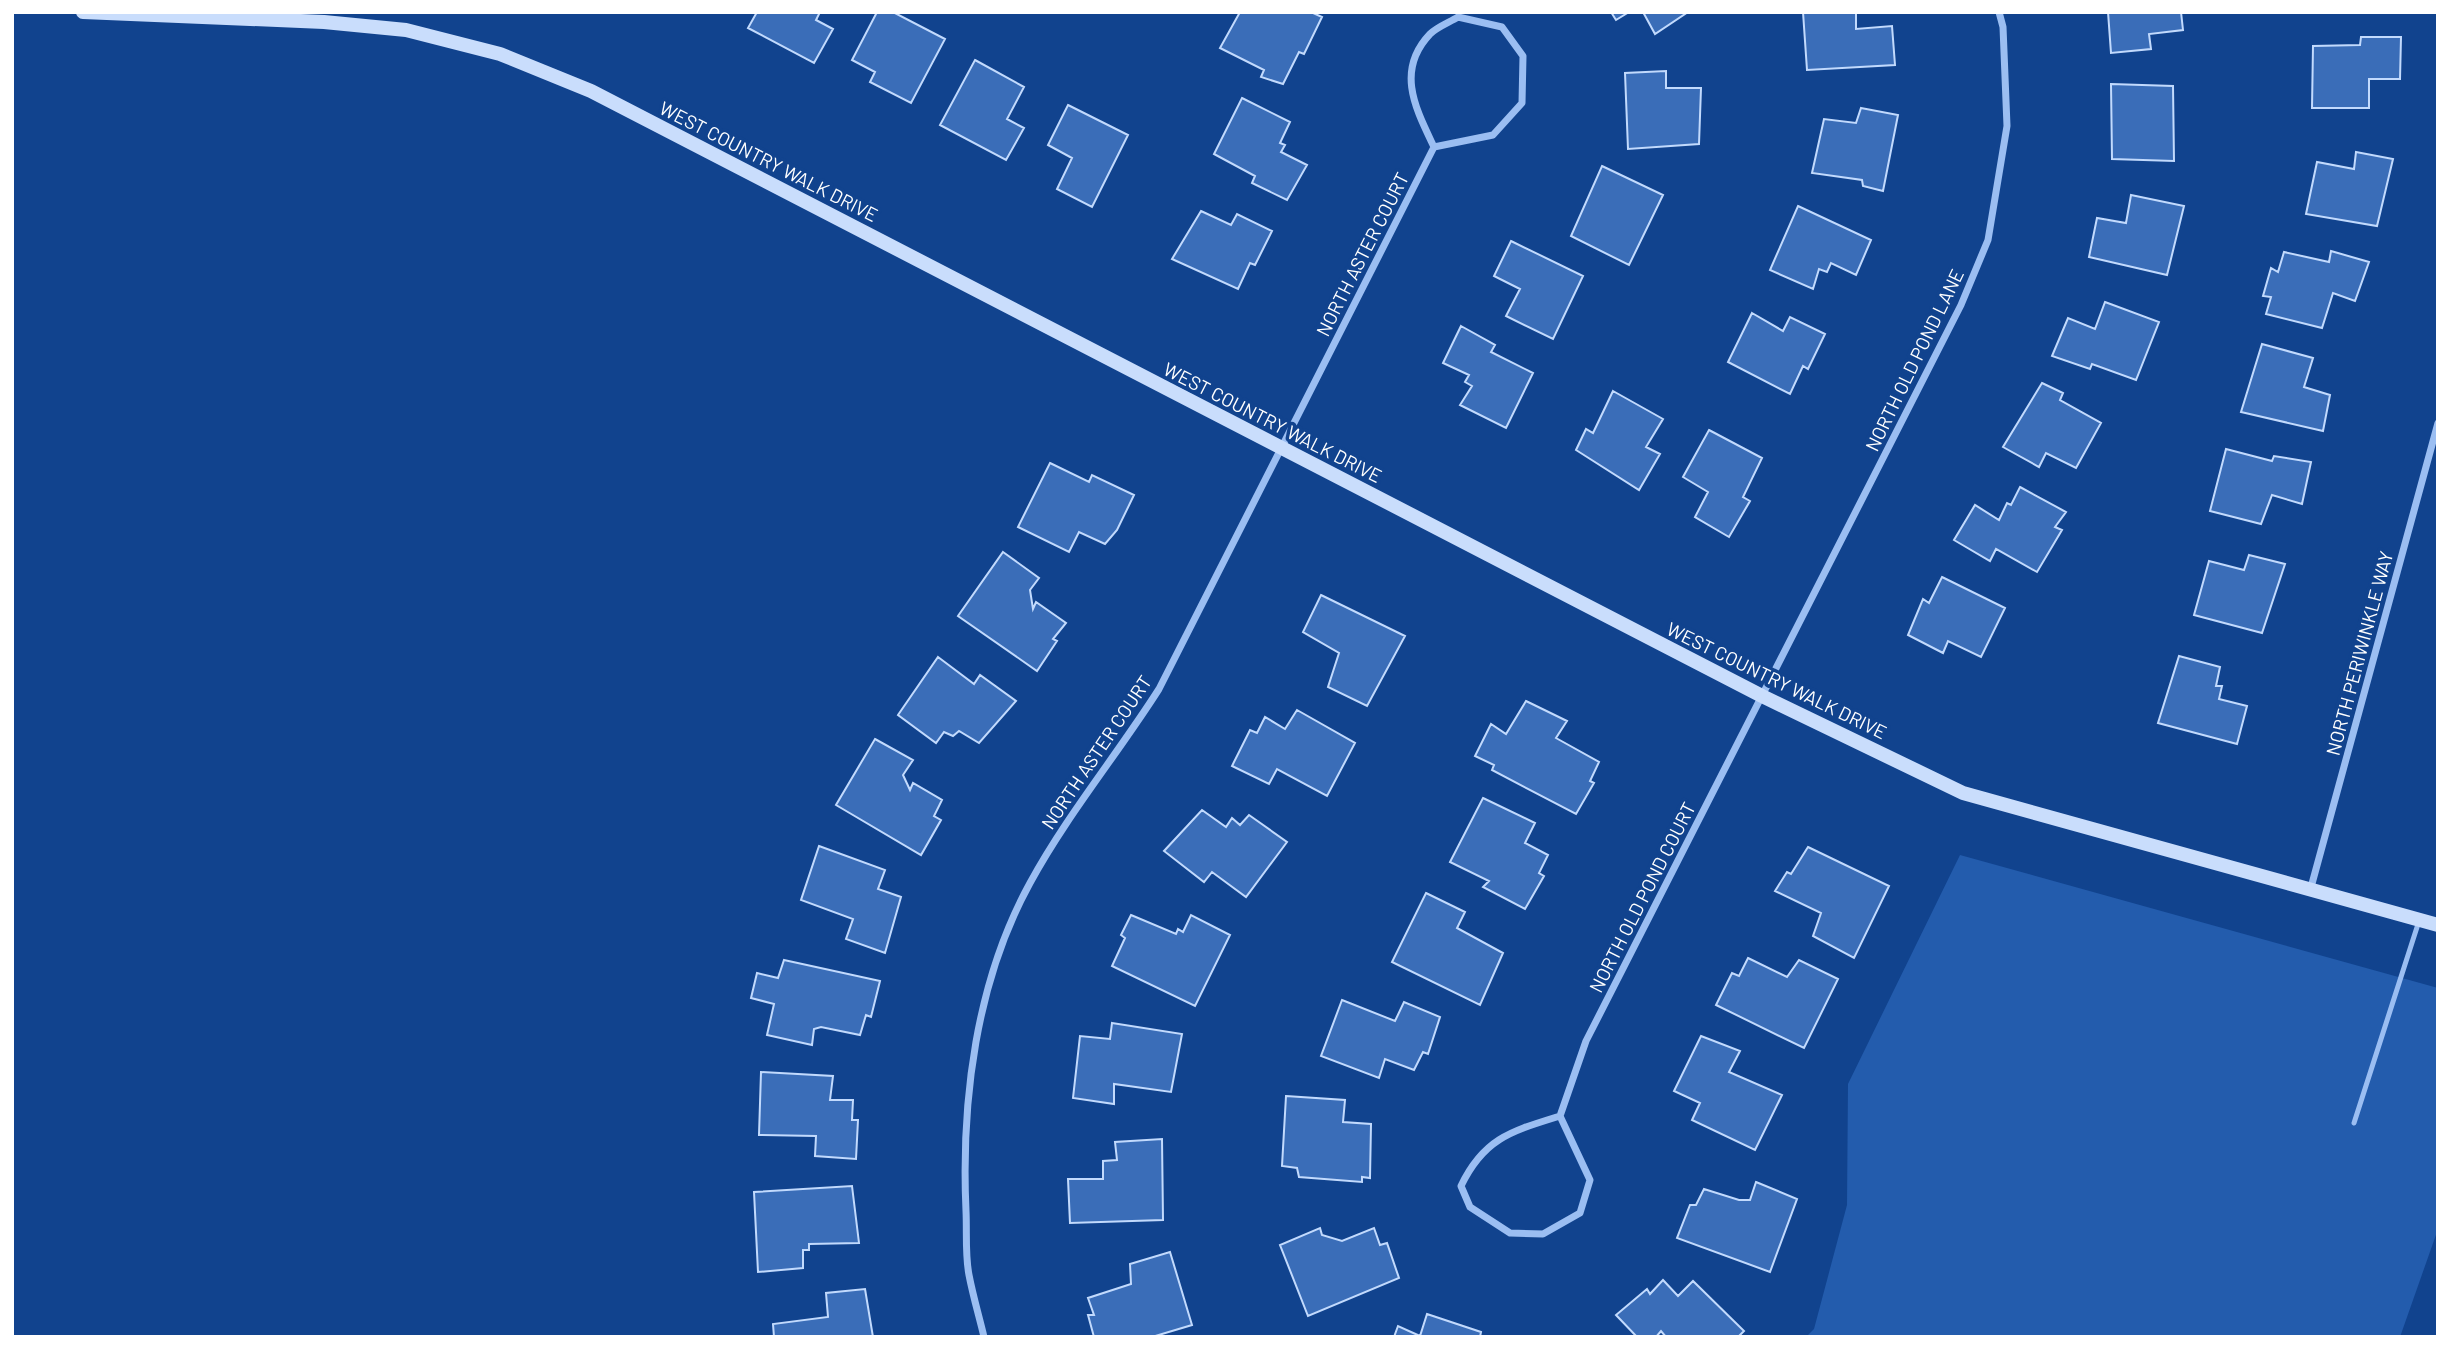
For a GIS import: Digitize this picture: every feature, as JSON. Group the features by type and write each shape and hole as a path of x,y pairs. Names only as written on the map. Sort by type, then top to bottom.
{"street":[{"name":"WEST COUNTRY WALK DRIVE","path":"83,12 324,22 406,30 500,54 591,91 1762,696 1963,793 2438,925"},
{"name":"NORTH OLD POND LANE","path":"1762,696 1961,305 1988,240 2007,126 2000,12"},
{"path":"1458,17 1503,27 1523,56 1522,103 1493,135 1434,146 1412,100 1411,67 1430,34 1458,17"},
{"name":"NORTH ASTER COURT","path":"984,1337 969,1272 963,1154 970,1067 991,975 1028,885 1076,806 1126,741 1159,689 1434,146"},
{"name":"NORTH PERIWINKLE WAY","path":"2310,891 2438,423"},
{"name":"NORTH OLD POND COURT","path":"1560,1115 1586,1041 1762,696"},
{"path":"1560,1115 1590,1180 1580,1213 1543,1234 1510,1234 1470,1207 1461,1186 1473,1161 1493,1143 1560,1115"}],"lane":[{"path":"2354,1123 2420,920"}],"shaded area":[{"path":"1960,855 2438,988 2438,1229 2400,1337 1806,1337 1814,1329 1847,1205 1848,1084"}],"building":[{"path":"757,12 820,12 816,20 833,29 814,63 748,28"},
{"path":"877,12 893,12 945,39 911,103 870,82 875,72 852,60"},
{"path":"1240,12 1311,12 1322,17 1304,54 1299,52 1283,84 1261,77 1264,70 1220,48"},
{"path":"1611,12 1629,12 1616,20"},
{"path":"1643,12 1688,12 1655,34"},
{"path":"1803,12 1856,12 1856,29 1892,26 1895,65 1807,70"},
{"path":"2108,12 2181,12 2183,30 2149,34 2151,49 2111,53"},
{"path":"2361,37 2401,37 2400,79 2369,79 2369,108 2312,108 2313,46 2360,45"},
{"path":"975,60 1024,87 1007,119 1024,128 1006,160 940,125"},
{"path":"1666,71 1666,88 1701,88 1699,144 1628,149 1625,73"},
{"path":"2111,84 2173,86 2174,161 2112,159"},
{"path":"1242,98 1290,122 1280,143 1285,145 1281,152 1307,165 1287,200 1252,183 1255,176 1214,154"},
{"path":"1068,105 1128,135 1092,207 1057,189 1072,158 1048,145"},
{"path":"1861,108 1898,115 1883,191 1863,186 1862,180 1812,173 1824,119 1856,123"},
{"path":"2356,152 2393,159 2377,226 2306,214 2317,162 2354,169"},
{"path":"1602,166 1663,195 1629,265 1571,236"},
{"path":"2131,195 2184,206 2167,275 2089,257 2097,218 2126,223"},
{"path":"1798,206 1871,240 1856,275 1831,263 1827,272 1819,269 1813,289 1770,270"},
{"path":"1201,211 1231,225 1237,214 1272,231 1255,265 1250,263 1238,289 1172,259"},
{"path":"1511,241 1583,276 1553,339 1506,316 1520,289 1494,276"},
{"path":"2331,251 2369,262 2355,301 2333,293 2322,328 2266,314 2271,297 2263,296 2271,268 2278,272 2284,252 2329,262"},
{"path":"2105,302 2159,322 2136,380 2092,364 2090,369 2052,356 2068,318 2095,329"},
{"path":"1752,313 1783,331 1790,317 1825,334 1808,369 1803,366 1790,394 1728,362"},
{"path":"1461,326 1495,345 1491,352 1533,373 1506,428 1460,405 1472,386 1465,382 1469,375 1443,363"},
{"path":"2262,344 2313,358 2304,387 2330,395 2323,431 2241,412"},
{"path":"2042,383 2063,393 2060,400 2101,423 2076,468 2046,453 2039,467 2003,447"},
{"path":"1613,391 1663,419 1646,447 1660,454 1639,490 1576,450 1586,429 1593,433"},
{"path":"1709,430 1762,458 1743,497 1750,501 1729,537 1695,517 1708,492 1683,477"},
{"path":"2226,449 2272,461 2274,456 2311,462 2302,504 2272,495 2261,524 2210,511"},
{"path":"1050,463 1089,482 1092,475 1134,495 1117,530 1105,544 1079,532 1069,552 1018,527"},
{"path":"2020,487 2066,512 2055,527 2062,530 2037,572 1996,549 1990,561 1954,540 1975,505 1999,520 2007,503 2011,505"},
{"path":"1003,552 1039,578 1030,590 1033,609 1036,602 1066,623 1053,639 1057,641 1037,671 958,616"},
{"path":"2249,555 2285,564 2262,633 2194,615 2209,561 2244,570"},
{"path":"1942,577 2005,608 1981,657 1948,641 1943,653 1908,635 1923,599 1929,603"},
{"path":"1321,595 1405,636 1367,706 1328,687 1339,653 1303,632"},
{"path":"2179,656 2220,667 2216,686 2222,686 2219,699 2247,706 2237,744 2158,723"},
{"path":"938,657 974,684 980,675 1016,701 979,743 959,731 953,736 944,732 936,743 898,715"},
{"path":"1526,701 1567,721 1556,738 1599,762 1590,781 1594,783 1576,814 1492,770 1494,765 1475,756 1491,724 1506,734"},
{"path":"1297,710 1355,743 1327,796 1277,769 1269,784 1232,766 1250,730 1257,733 1265,717 1285,729"},
{"path":"875,739 913,760 903,775 910,790 913,783 942,800 934,816 941,820 921,855 836,805"},
{"path":"1483,798 1535,823 1525,843 1548,855 1539,873 1544,876 1525,909 1483,887 1489,881 1450,862"},
{"path":"1202,810 1226,827 1232,818 1240,825 1249,815 1287,842 1246,897 1212,872 1204,882 1164,851"},
{"path":"819,846 885,870 878,889 901,897 885,953 846,939 853,919 801,900"},
{"path":"1808,847 1889,886 1854,958 1813,936 1821,913 1775,891 1787,872 1791,874"},
{"path":"1426,893 1465,912 1457,928 1503,953 1480,1005 1392,962"},
{"path":"1131,915 1176,934 1178,929 1183,932 1191,915 1230,935 1195,1006 1112,966 1125,938 1121,935"},
{"path":"1748,958 1787,977 1799,960 1838,979 1804,1048 1716,1005 1732,973 1739,976"},
{"path":"784,960 880,981 871,1017 866,1015 860,1035 821,1027 814,1029 812,1045 767,1035 774,1004 751,998 757,973 778,978"},
{"path":"1342,1000 1395,1021 1404,1002 1440,1017 1428,1054 1423,1052 1414,1070 1385,1059 1379,1078 1321,1056"},
{"path":"1112,1023 1182,1034 1171,1092 1114,1084 1114,1104 1073,1098 1080,1036 1110,1039"},
{"path":"1701,1036 1740,1051 1729,1072 1782,1095 1755,1150 1692,1120 1700,1103 1674,1091"},
{"path":"761,1072 833,1076 830,1100 853,1100 852,1120 858,1120 856,1159 815,1156 816,1136 759,1135"},
{"path":"1286,1096 1345,1100 1343,1122 1371,1124 1370,1178 1362,1177 1362,1182 1299,1177 1297,1168 1282,1166"},
{"path":"1162,1139 1163,1220 1070,1223 1068,1179 1103,1179 1103,1161 1117,1160 1115,1142"},
{"path":"1756,1182 1797,1199 1770,1272 1677,1238 1690,1205 1696,1205 1704,1189 1739,1200 1750,1200"},
{"path":"852,1186 859,1243 809,1244 809,1250 803,1250 803,1268 758,1272 754,1192"},
{"path":"1320,1228 1322,1235 1342,1241 1374,1228 1380,1245 1387,1243 1399,1278 1308,1316 1280,1245"},
{"path":"1170,1252 1192,1325 1152,1337 1094,1337 1088,1315 1094,1315 1088,1298 1131,1284 1130,1264"},
{"path":"1663,1280 1678,1296 1693,1281 1744,1331 1738,1337 1666,1337 1661,1331 1656,1337 1637,1337 1616,1315 1647,1289 1650,1294"},
{"path":"865,1289 873,1337 774,1337 773,1324 828,1317 826,1293"},
{"path":"1427,1314 1481,1332 1480,1337 1394,1337 1398,1326 1420,1336"}]}
